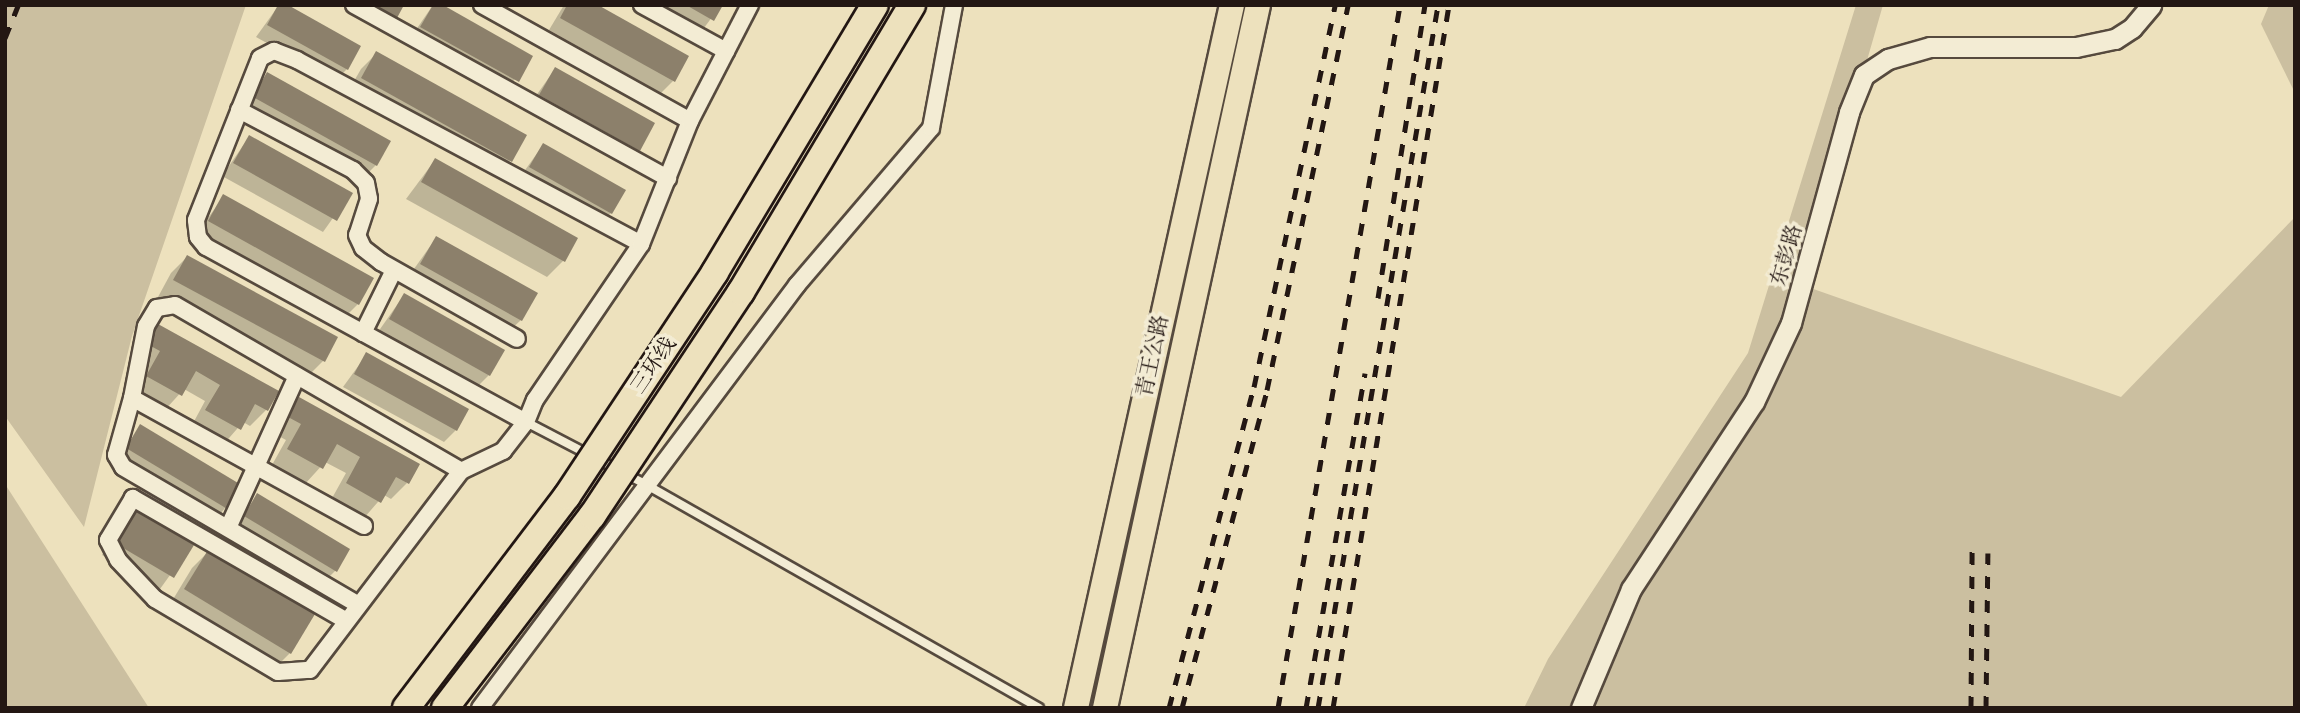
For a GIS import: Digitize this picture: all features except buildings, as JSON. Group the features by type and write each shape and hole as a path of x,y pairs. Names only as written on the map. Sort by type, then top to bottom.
{"highway":[{"name":"三环线","path":"406,708 574,484 715,272 875,5"},
{"name":"三环线","path":"445,708 592,516 734,304 912,5"}],"main road":[{"name":"青王公路","path":"1076,708 1232,5"},
{"name":"青王公路","path":"1105,708 1258,5"}],"street":[{"path":"354,5 668,178"},
{"path":"482,5 690,121"},
{"path":"642,5 726,51"},
{"path":"345,620 133,498 108,540 118,560 155,599 278,672 310,670 357,604 461,471 503,451 526,422 535,400 641,244 690,121 750,5"},
{"path":"481,708 645,484 797,285 931,128 954,5"},
{"name":"东彭路","path":"1581,708 1631,589 1754,402 1791,323 1849,111 1864,75 1888,59 1930,47 2077,47 2115,39 2132,28 2151,5"},
{"path":"526,422 206,247 198,237 196,220 260,58 274,51 641,244"},
{"path":"239,110 352,170 366,183 369,199 357,235 363,247 394,270 517,339"},
{"path":"363,333 394,270"},
{"path":"357,604 123,467 116,455 132,398 146,326 157,308 175,305 461,471"},
{"path":"228,528 297,376"},
{"path":"132,398 365,526"}],"lane":[{"path":"526,422 645,484 1039,708"}],"shaded area":[{"path":"5,5 246,5 132,336 84,527 5,416"},
{"path":"1856,5 1883,5 1802,285 2121,397 2295,217 2295,708 1524,708 1548,659 1748,353"},
{"path":"2269,5 2295,5 2295,93 2261,24"},
{"path":"5,484 149,708 5,708"}],"railway":[{"path":"5,38 18,5"},
{"path":"1169,708 1254,387 1335,5"},
{"path":"1182,708 1267,390 1348,5"},
{"path":"1278,708 1400,5"},
{"path":"1378,298 1425,5"},
{"path":"1318,708 1438,5"},
{"path":"1333,708 1449,5"},
{"path":"1306,708 1365,373"},
{"path":"1971,708 1972,551"},
{"path":"1986,708 1988,553"}]}
